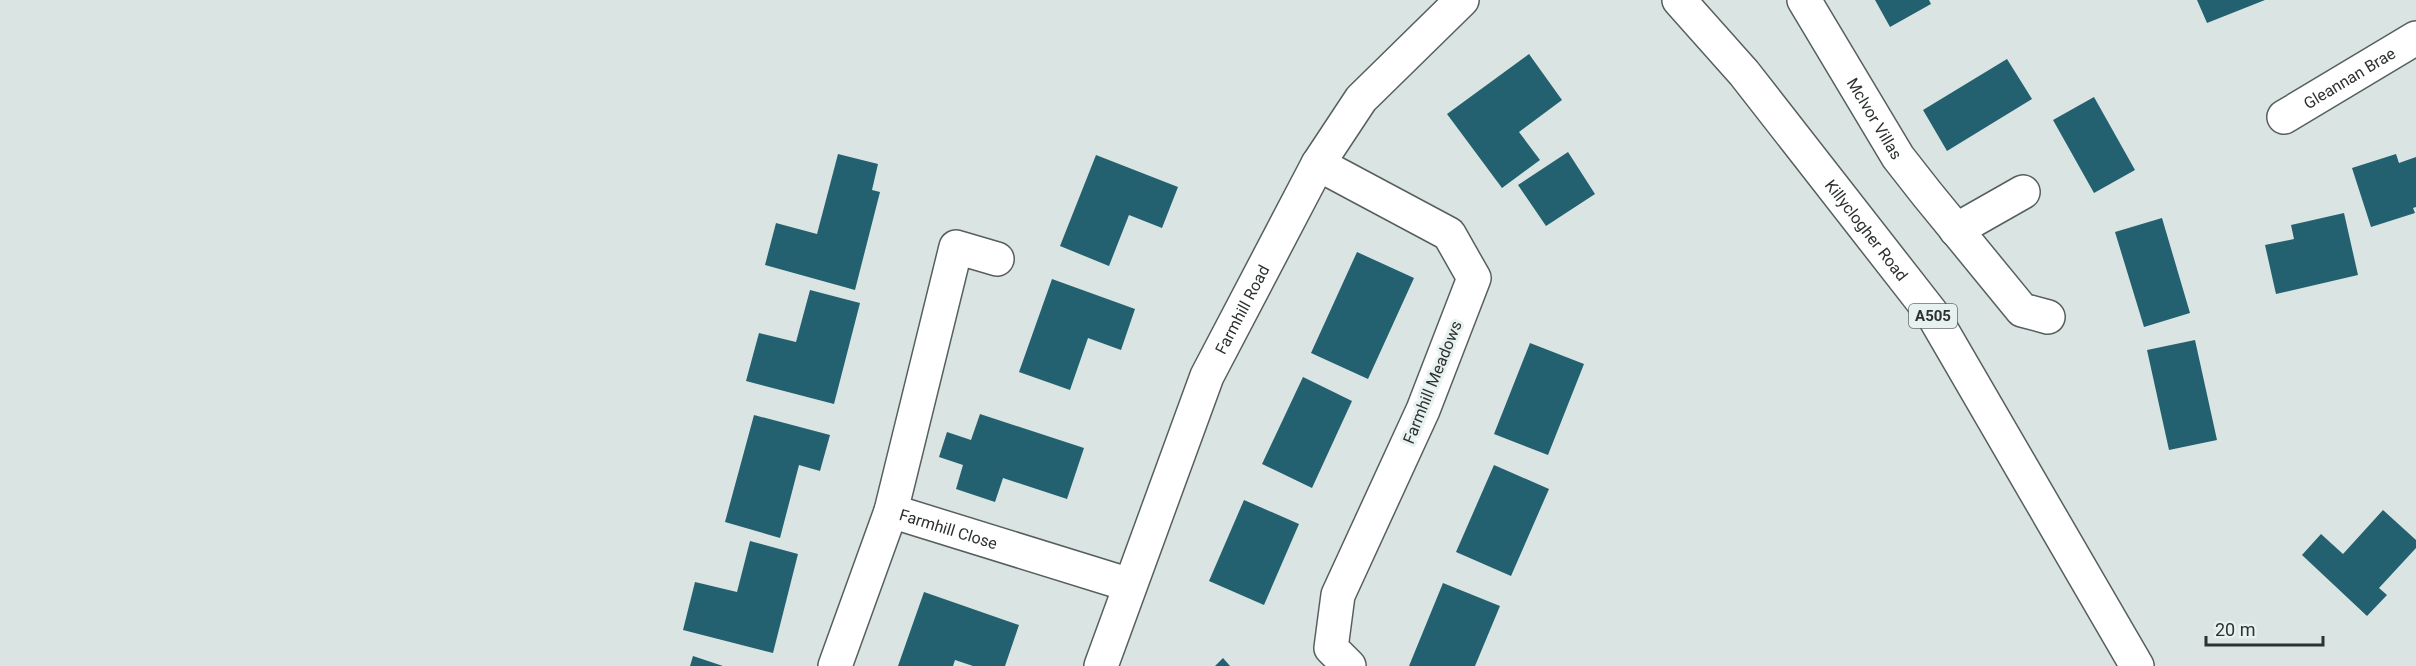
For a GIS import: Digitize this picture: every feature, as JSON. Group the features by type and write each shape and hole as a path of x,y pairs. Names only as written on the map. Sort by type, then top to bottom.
{"main road":[{"name":"Farmhill Road","path":"1101,666 1207,376 1318,164 1361,99 1462,0"},
{"name":"Killyclogher Road","path":"1679,0 1744,73 1933,315 2137,666"},
{"name":"McIvor Villas","path":"1804,0 1898,157 2022,310 2048,317"},
{"name":"Gleannan Brae","path":"2284,117 2416,38"},
{"name":"Farmhill Meadows","path":"1318,164 1449,234 1474,278 1423,410 1338,595 1330,648 1348,666"},
{"path":"1956,230 2023,192"},
{"path":"891,511 956,247 997,259"},
{"name":"Farmhill Close","path":"835,666 891,511 1130,585"}],"building":[{"path":"1875,0 1929,0 1931,4 1890,27"},
{"path":"2197,0 2265,0 2207,23"},
{"path":"1529,54 1562,100 1519,132 1540,160 1502,188 1447,114"},
{"path":"2007,59 2032,99 1947,151 1923,110"},
{"path":"2094,97 2135,170 2094,193 2053,120"},
{"path":"1568,152 1595,194 1546,226 1518,185"},
{"path":"838,154 878,164 872,190 880,192 855,290 765,265 776,223 817,234"},
{"path":"2396,154 2399,163 2416,157 2416,207 2413,208 2415,213 2371,227 2352,168"},
{"path":"1096,155 1178,187 1162,228 1129,215 1109,266 1060,246"},
{"path":"2344,213 2358,275 2276,294 2265,245 2294,239 2291,225"},
{"path":"2162,218 2190,313 2144,327 2115,232"},
{"path":"1357,252 1414,278 1368,379 1311,353"},
{"path":"1052,279 1135,309 1121,350 1088,338 1070,390 1019,372"},
{"path":"810,290 860,303 834,404 746,381 759,333 796,342"},
{"path":"2195,340 2217,440 2169,450 2147,350"},
{"path":"1530,343 1584,364 1548,455 1494,434"},
{"path":"1303,377 1352,401 1312,488 1262,464"},
{"path":"980,414 1084,448 1067,499 1003,478 995,502 956,489 963,465 939,457 947,432 971,440"},
{"path":"754,415 830,435 820,471 799,465 780,538 725,522"},
{"path":"1494,465 1549,489 1511,576 1456,552"},
{"path":"1244,500 1299,524 1264,605 1209,581"},
{"path":"2383,510 2416,540 2416,548 2379,588 2387,595 2367,616 2302,555 2321,534 2343,554"},
{"path":"750,541 798,554 773,653 683,630 695,582 737,592"},
{"path":"1443,583 1500,606 1475,666 1409,666"},
{"path":"924,592 1019,625 1005,666 973,666 955,660 953,666 898,666"},
{"path":"693,656 723,666 690,666"},
{"path":"1223,658 1230,666 1215,666"}]}
